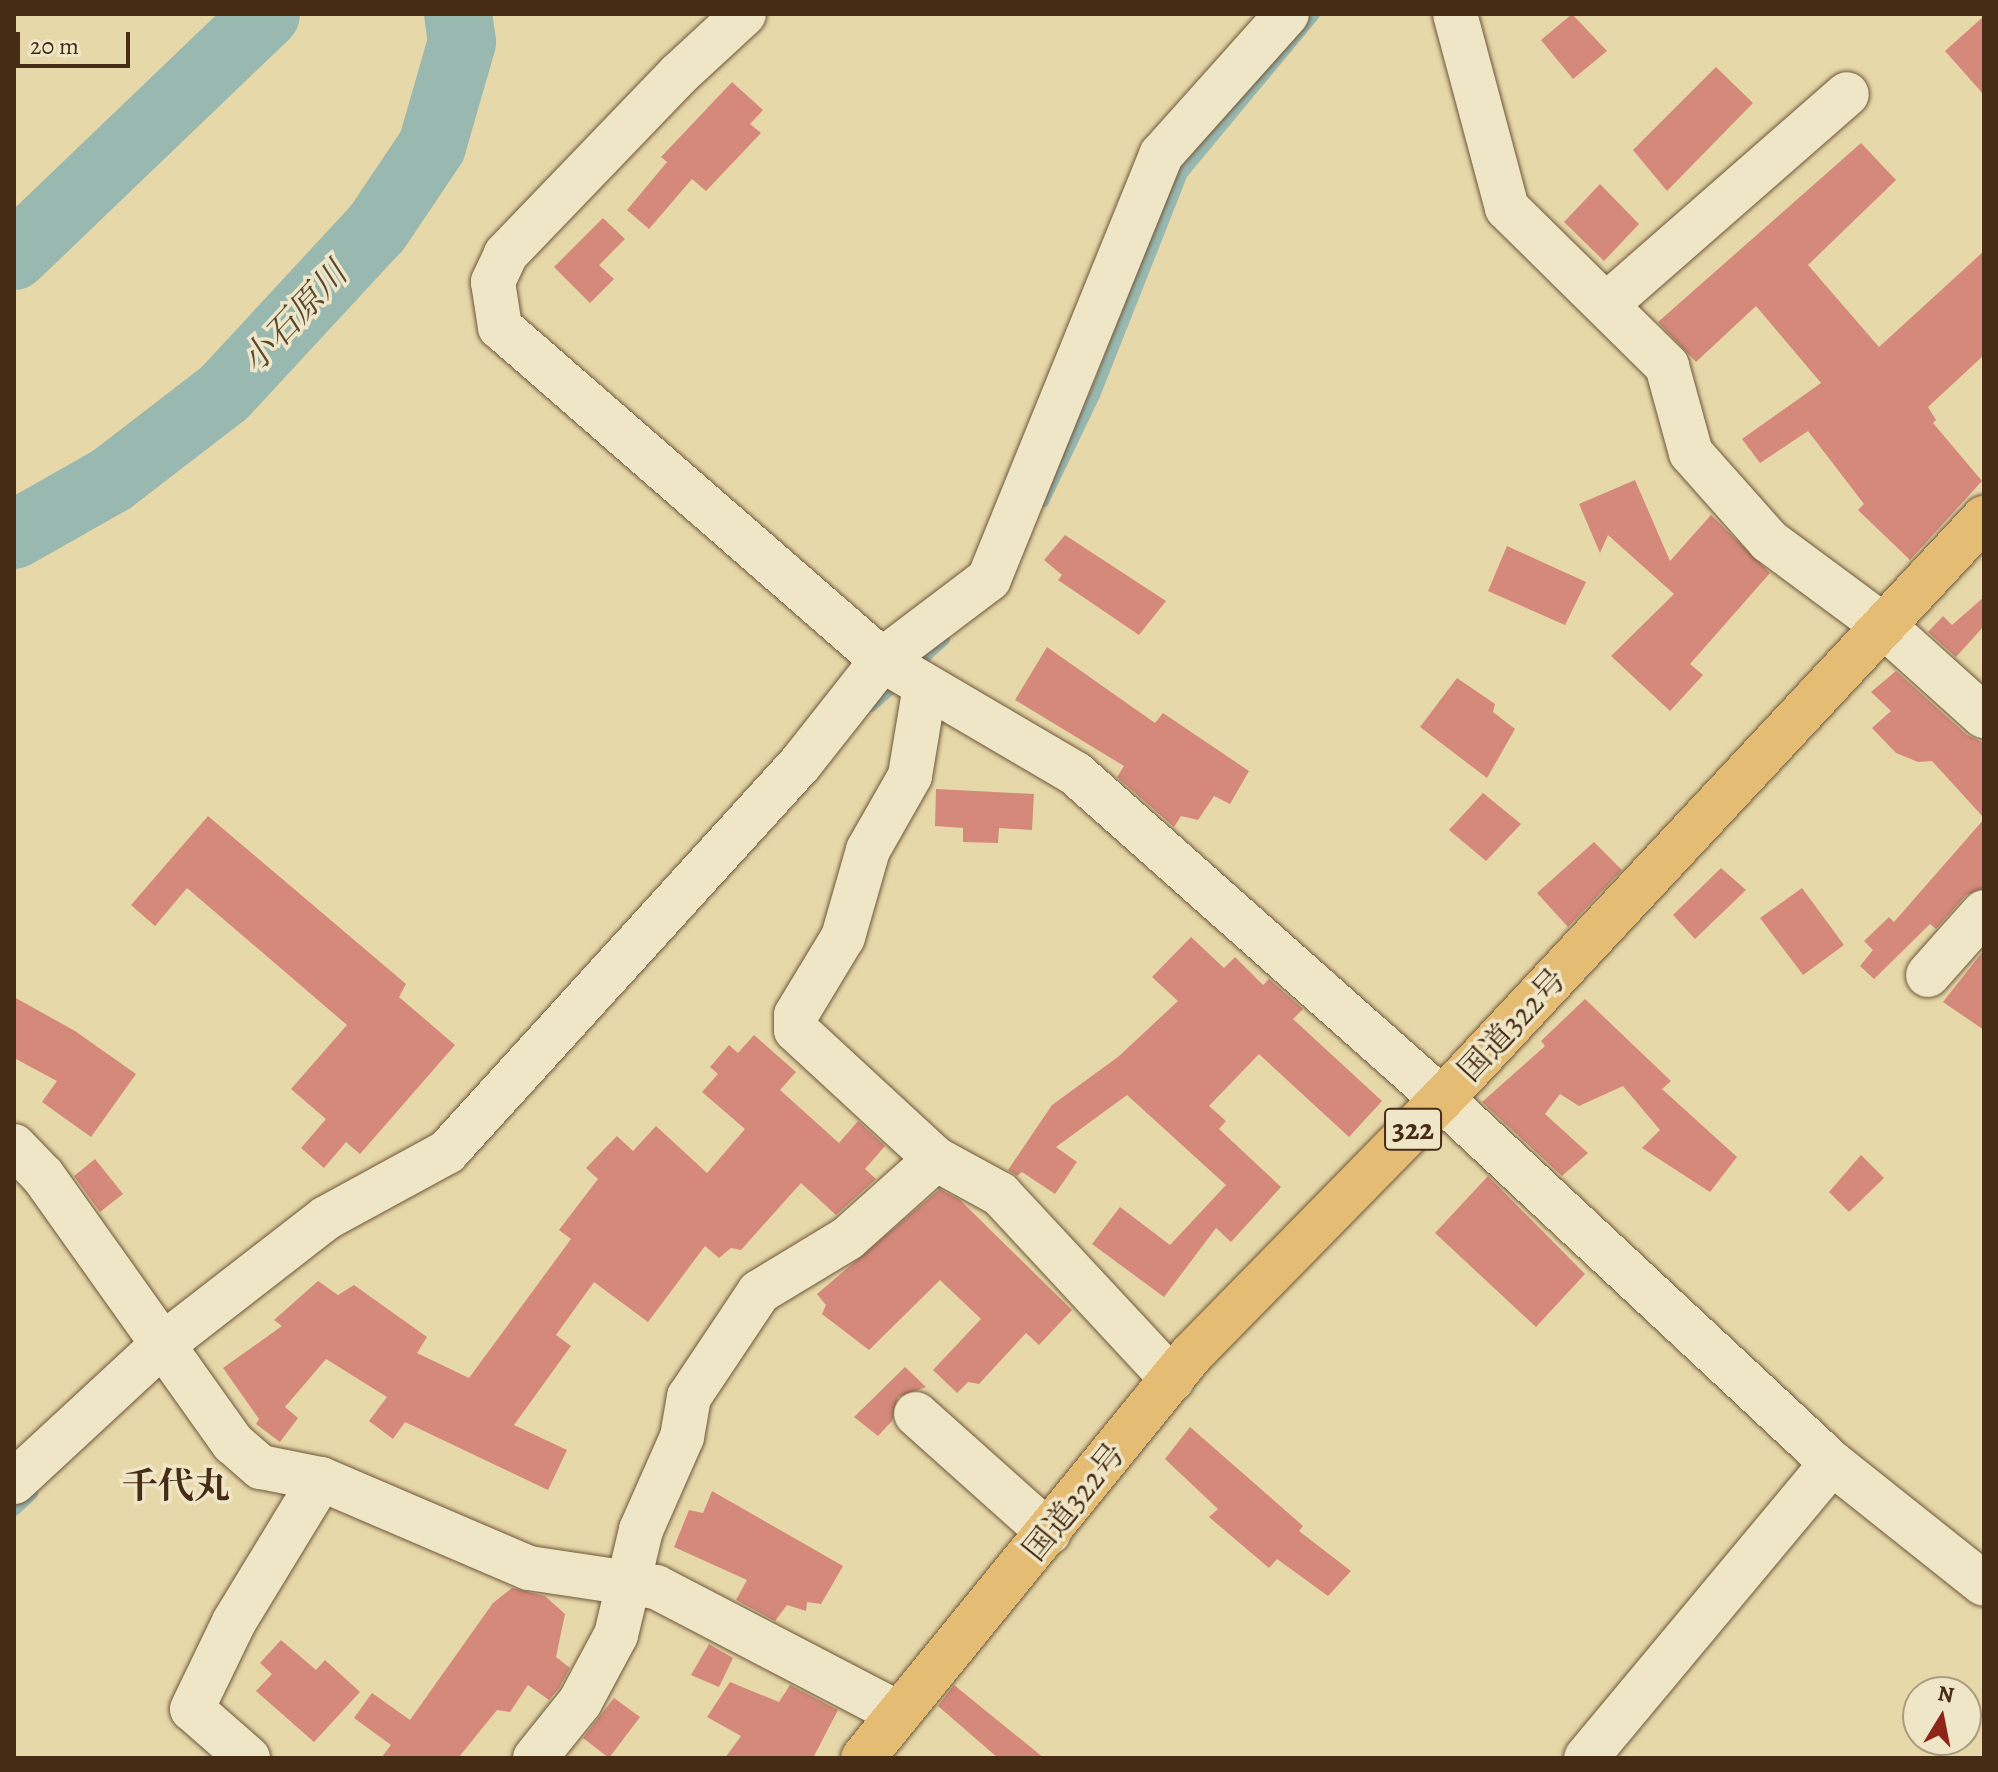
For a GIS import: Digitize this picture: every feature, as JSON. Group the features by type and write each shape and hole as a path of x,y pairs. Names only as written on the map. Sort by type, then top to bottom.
{"highway":[{"name":"国道322号","path":"863,1758 1172,1379 1442,1099 1984,518"}],"street":[{"path":"744,14 679,74 506,254 493,282 500,327 904,673 1076,774 1442,1099 1832,1463 1984,1584"},
{"path":"14,1482 168,1356 326,1218 447,1152 800,764 904,673 989,579 1161,155 1287,14"},
{"path":"1455,14 1507,208 1667,366 1691,453 1769,541 1884,626 1984,716"},
{"path":"1606,305 1847,94"},
{"path":"904,673 910,776 868,850 843,937 796,1015 796,1030 936,1159 1000,1194 1172,1379"},
{"path":"1928,975 1984,912"},
{"path":"14,1146 43,1176 168,1356 233,1443 261,1467 321,1479 529,1568 624,1586 656,1587 898,1713"},
{"path":"535,1758 580,1702 616,1635 624,1586 641,1530 682,1437 689,1397 759,1292 848,1238 936,1159"},
{"path":"916,1414 1049,1533"},
{"path":"1586,1758 1832,1463"},
{"path":"248,1758 192,1709 234,1622 321,1479"}],"building":[{"path":"1572,14 1607,51 1573,79 1541,40"},
{"path":"1984,16 1984,95 1945,51"},
{"path":"1716,67 1753,103 1667,191 1633,150"},
{"path":"732,82 763,110 750,124 761,133 706,191 692,179 649,229 627,210 667,162 661,157"},
{"path":"1861,143 1896,180 1808,265 1879,347 1984,251 1984,355 1928,407 1936,420 1933,423 1982,481 1910,560 1858,510 1864,504 1808,431 1760,463 1742,439 1821,383 1756,306 1696,362 1658,322"},
{"path":"1600,184 1639,224 1604,261 1564,222"},
{"path":"603,218 625,239 599,265 614,279 590,303 554,267"},
{"path":"1635,480 1670,561 1711,515 1770,573 1690,664 1703,675 1670,711 1611,656 1674,594 1608,535 1600,553 1579,504"},
{"path":"1065,535 1166,601 1139,635 1058,580 1062,575 1044,560"},
{"path":"1507,546 1586,582 1565,625 1488,591"},
{"path":"1984,597 1984,626 1956,657 1928,632 1943,616 1952,625"},
{"path":"1047,647 1155,723 1163,713 1249,771 1230,804 1214,796 1198,820 1181,816 1174,827 1117,777 1124,766 1015,700"},
{"path":"1896,671 1967,735 1984,743 1984,818 1932,761 1918,762 1896,753 1872,728 1891,711 1871,692"},
{"path":"1457,678 1495,704 1493,712 1515,729 1487,778 1420,727"},
{"path":"936,789 1034,794 1032,830 999,828 998,843 963,842 963,828 935,826"},
{"path":"1483,793 1521,824 1486,861 1449,830"},
{"path":"208,816 406,984 399,997 455,1045 360,1154 346,1142 324,1168 301,1148 326,1119 291,1089 347,1025 187,888 155,926 131,905"},
{"path":"1984,819 1984,888 1966,895 1936,929 1930,924 1874,979 1860,966 1873,950 1864,941 1889,917 1894,922"},
{"path":"1594,842 1622,870 1568,927 1537,893"},
{"path":"1721,868 1746,890 1695,939 1673,915"},
{"path":"1802,888 1844,945 1803,975 1760,918"},
{"path":"1191,937 1224,968 1235,957 1263,985 1269,979 1303,1009 1293,1019 1382,1101 1349,1137 1259,1054 1209,1106 1226,1121 1219,1129 1281,1187 1231,1242 1216,1228 1164,1297 1092,1244 1120,1207 1170,1245 1226,1185 1127,1095 1056,1147 1077,1162 1055,1194 1022,1172 1017,1176 1008,1170 1052,1105 1118,1057 1178,1001 1152,977"},
{"path":"1984,950 1984,1030 1943,1002"},
{"path":"14,997 75,1031 136,1074 91,1137 42,1102 57,1081 14,1058"},
{"path":"1585,999 1671,1081 1662,1089 1737,1157 1710,1192 1642,1148 1660,1130 1623,1086 1579,1106 1560,1094 1545,1114 1588,1153 1562,1176 1482,1102 1545,1046 1541,1041"},
{"path":"754,1035 796,1072 780,1090 839,1143 858,1121 885,1146 865,1169 876,1179 836,1215 801,1183 741,1250 731,1248 719,1258 705,1246 648,1322 594,1282 556,1335 571,1346 514,1425 567,1450 548,1490 405,1422 393,1439 369,1421 387,1397 326,1359 285,1407 298,1418 280,1442 256,1424 259,1419 223,1368 282,1326 274,1320 318,1281 338,1295 354,1285 427,1337 417,1353 469,1378 571,1239 559,1230 598,1179 586,1168 617,1136 633,1151 656,1126 707,1173 745,1129 702,1092 718,1074 710,1067 729,1045 738,1053"},
{"path":"1861,1155 1884,1178 1849,1212 1829,1192"},
{"path":"95,1159 123,1194 100,1212 74,1176"},
{"path":"1488,1176 1585,1274 1536,1327 1435,1233"},
{"path":"940,1189 960,1200 1072,1310 1039,1345 1026,1333 979,1384 968,1382 957,1393 933,1370 981,1319 940,1280 869,1350 822,1314 826,1305 817,1294"},
{"path":"905,1367 926,1387 898,1397 892,1421 878,1436 854,1417"},
{"path":"1190,1427 1303,1526 1299,1531 1351,1571 1328,1596 1277,1559 1269,1568 1209,1517 1218,1509 1165,1459"},
{"path":"712,1491 843,1566 821,1604 807,1602 806,1611 787,1605 775,1621 736,1600 747,1580 674,1547 689,1510 703,1513"},
{"path":"512,1588 545,1596 565,1614 556,1657 570,1668 559,1688 549,1700 528,1685 510,1712 497,1710 458,1758 381,1758 391,1745 354,1718 372,1693 410,1720 493,1603"},
{"path":"281,1640 316,1670 325,1660 360,1692 314,1742 256,1691 272,1674 260,1663"},
{"path":"709,1644 733,1658 719,1687 691,1675"},
{"path":"730,1682 779,1702 790,1685 838,1710 813,1758 725,1758 741,1736 707,1717"},
{"path":"954,1685 1044,1758 998,1758 938,1706"},
{"path":"614,1698 640,1717 609,1758 583,1738"}],"waterway":[{"name":"小石原川","path":"14,256 266,14"},
{"name":"小石原川","path":"14,535 111,480 224,393 377,228 432,146 462,42 458,14"},
{"path":"1043,501 1094,395 1182,173 1314,14"},
{"path":"912,668 944,639"},
{"path":"871,706 900,680"},
{"path":"14,1510 32,1493"}],"district":[{"name":"千代丸","path":"176,1486"}]}
